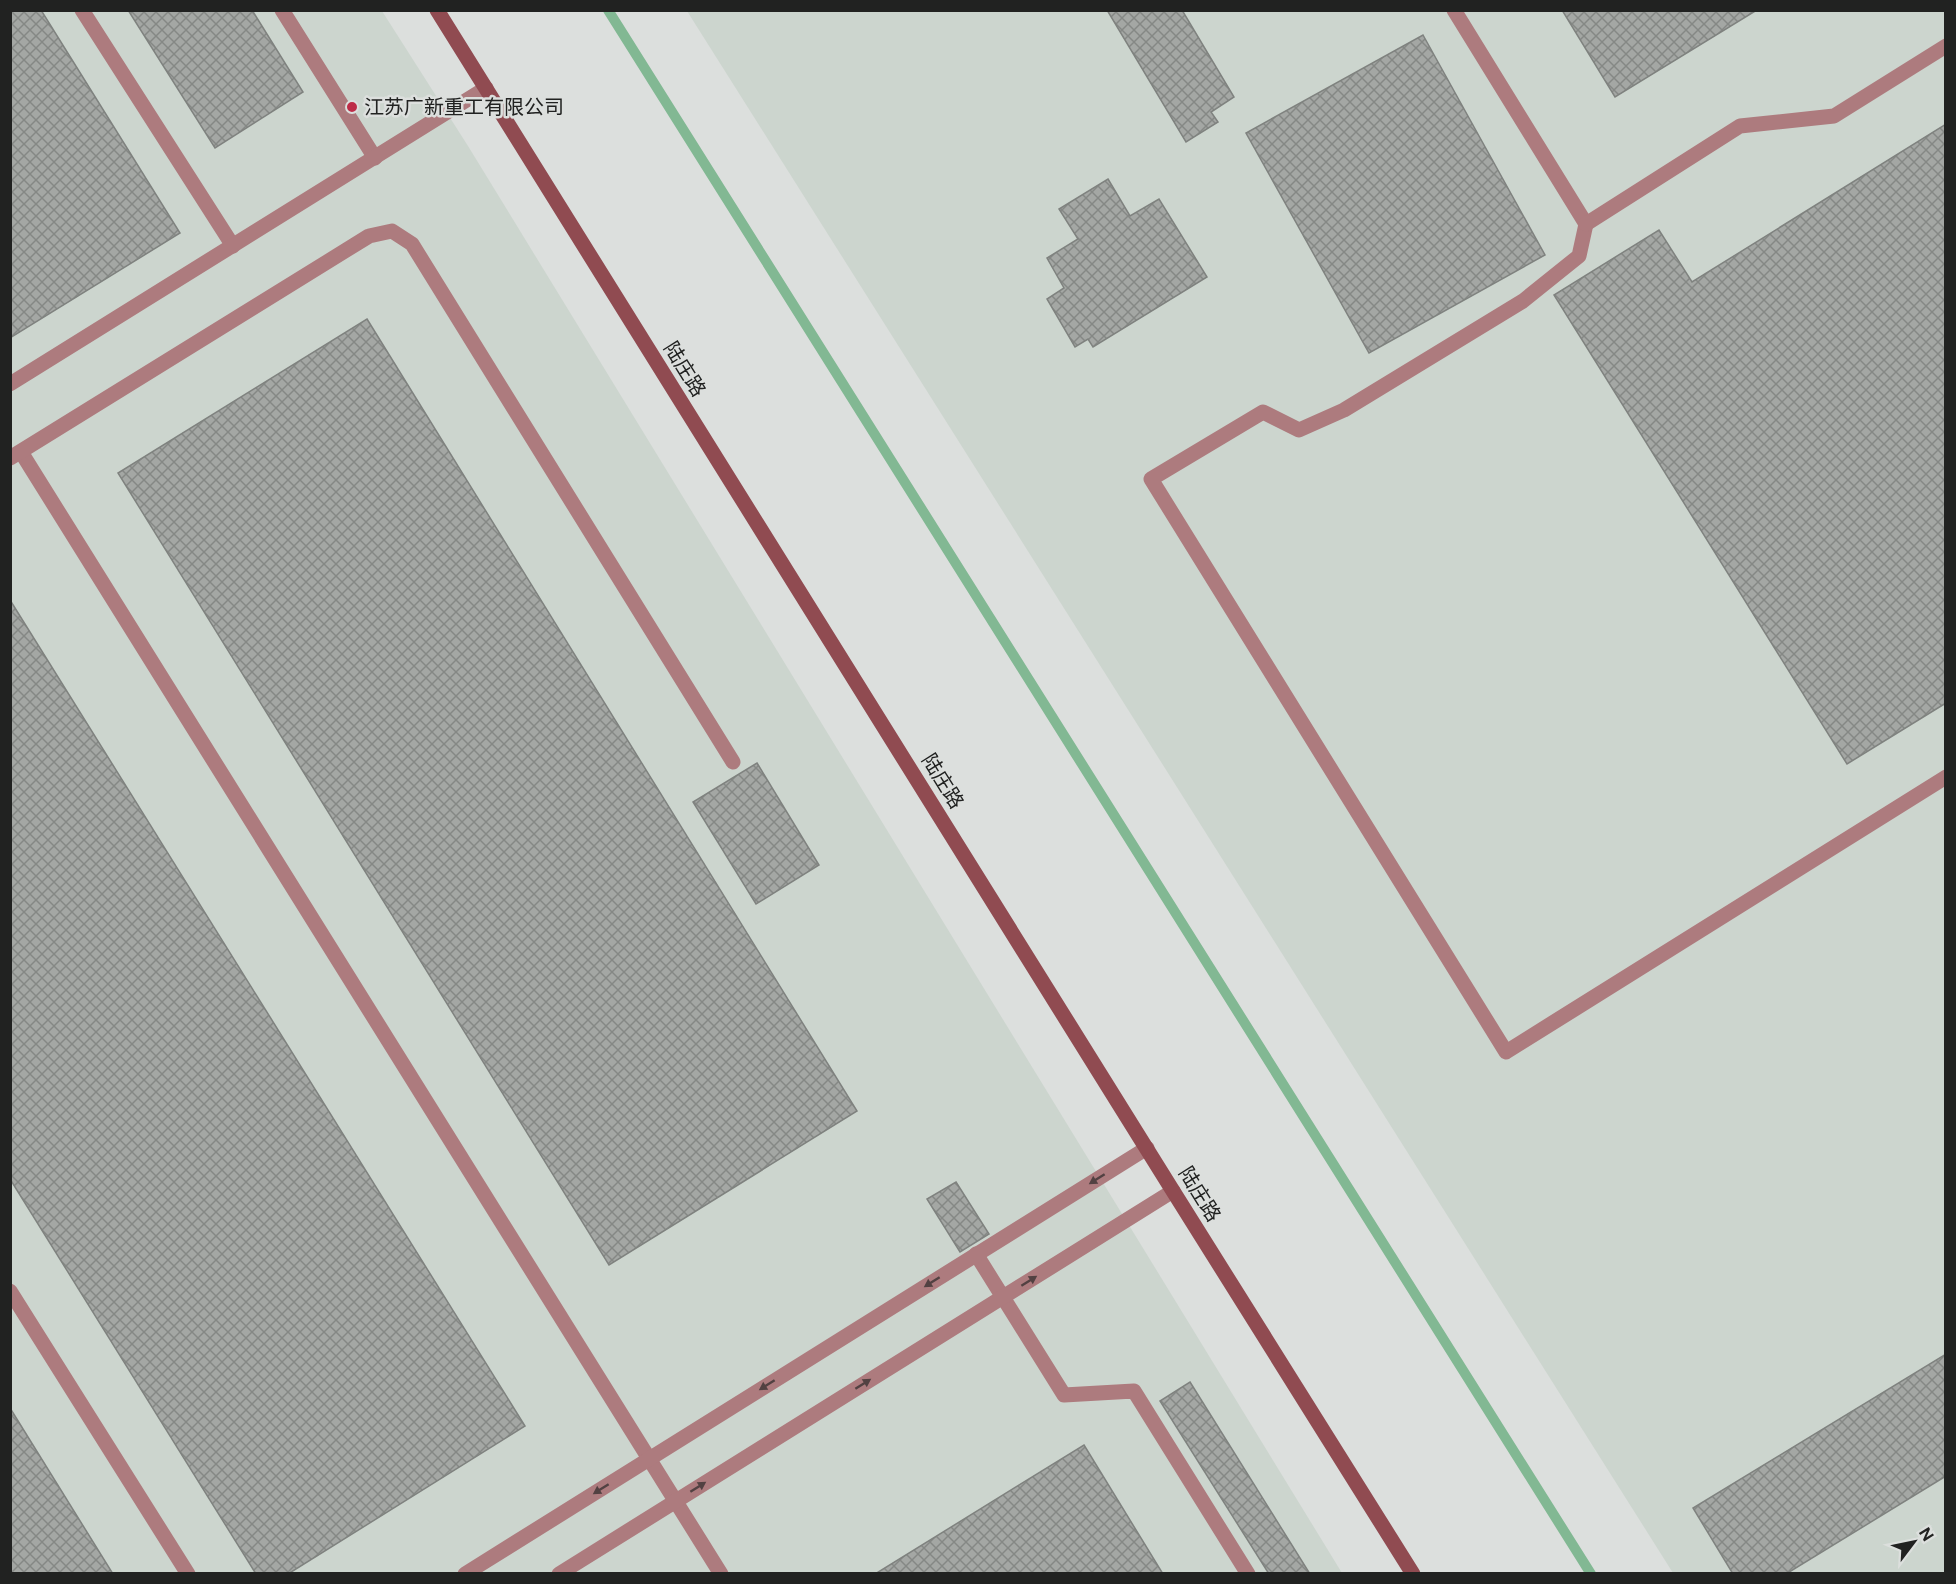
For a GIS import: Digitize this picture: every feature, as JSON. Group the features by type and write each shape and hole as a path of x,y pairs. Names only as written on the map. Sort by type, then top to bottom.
{"street":[{"name":"陆庄路","path":"437,10 1413,1574"}],"lane":[{"path":"82,10 233,246"},
{"path":"282,10 375,158"},
{"path":"1454,10 1586,224 1579,256 1523,301 1344,410 1299,430 1263,412 1151,479 1506,1052 1946,777"},
{"path":"1586,224 1740,126 1834,117 1946,46"},
{"path":"10,384 486,88"},
{"path":"721,1574 16,455 369,236 392,231 412,244 733,762"},
{"path":"465,1574 1147,1148"},
{"path":"559,1574 1173,1191"},
{"path":"976,1254 1064,1395 1134,1391 1248,1574"},
{"path":"10,1291 188,1574"}],"shaded area":[{"path":"11,11 382,11 468,146 1342,1573 11,1574"},
{"path":"687,11 1945,11 1945,1573 1673,1573"}],"building":[{"path":"10,10 41,10 180,233 10,338"},
{"path":"128,10 252,10 303,92 215,148"},
{"path":"1107,10 1182,10 1234,97 1211,112 1218,122 1186,142"},
{"path":"1562,10 1757,10 1615,97"},
{"path":"1423,35 1545,255 1369,353 1246,133"},
{"path":"1946,124 1946,703 1847,764 1554,295 1659,230 1692,282"},
{"path":"1108,179 1130,216 1159,199 1207,277 1093,347 1088,339 1075,347 1047,299 1064,288 1047,258 1078,239 1059,209"},
{"path":"367,319 857,1111 609,1265 118,473"},
{"path":"10,600 525,1426 288,1574 256,1574 10,1179"},
{"path":"757,763 819,865 756,904 693,802"},
{"path":"956,1182 989,1234 960,1252 927,1199"},
{"path":"1946,1354 1946,1476 1786,1574 1733,1574 1693,1508"},
{"path":"1190,1382 1310,1574 1269,1574 1160,1401"},
{"path":"10,1408 113,1574 10,1574"},
{"path":"1084,1445 1163,1574 875,1574"}],"waterway":[{"path":"608,10 1591,1574"}],"place":[{"name":"江苏广新重工有限公司","path":"352,107"}]}
